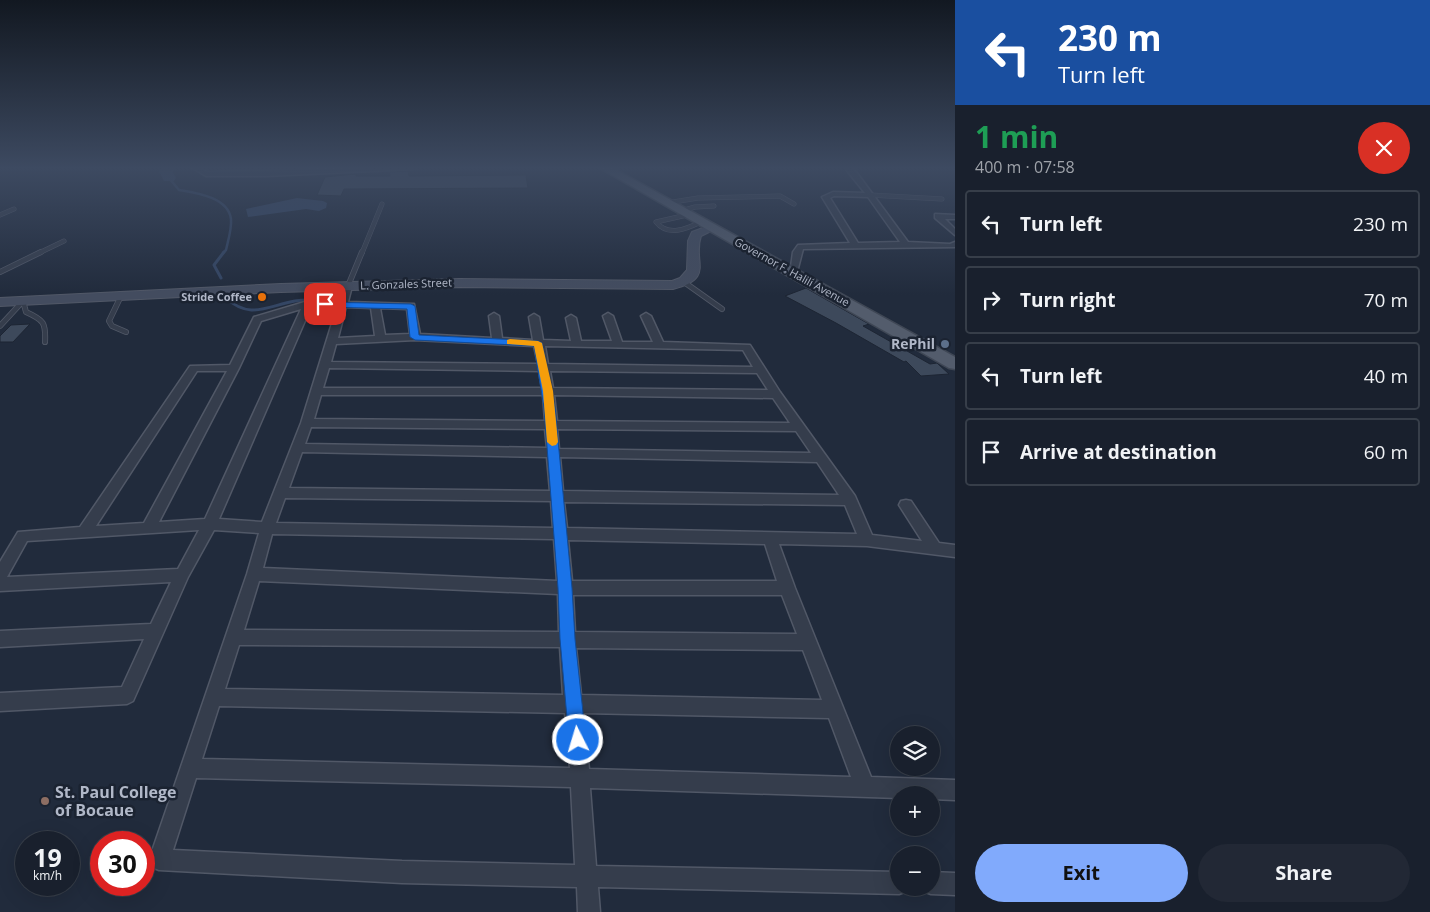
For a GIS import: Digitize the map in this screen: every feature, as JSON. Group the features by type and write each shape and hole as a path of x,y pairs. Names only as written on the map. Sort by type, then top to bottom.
{"main road":[{"name":"Governor F. Halili Avenue","path":"678,210 955,364"}],"street":[{"path":"834,210 856,246"},
{"path":"881,210 906,244"},
{"path":"955,218 938,216 955,234"},
{"path":"684,282 690,276 694,267 694,240 706,225"},
{"path":"793,272 797,252 801,248 906,244 951,246 955,244"},
{"name":"L. Gonzales Street","path":"0,302 281,288 459,282 662,285 684,282"},
{"path":"348,286 323,364 307,423 282,493 267,528 214,697 188,768 159,860 402,872 890,883"},
{"path":"0,702 127,695 182,575 210,524 308,304"},
{"path":"149,528 234,368 257,318 308,304 411,306 415,337"},
{"path":"375,305 380,338"},
{"path":"494,316 498,342"},
{"path":"608,316 618,344"},
{"path":"646,316 659,344"},
{"path":"534,317 548,391 565,588 567,639 580,778 589,912"},
{"path":"571,318 577,344"},
{"path":"330,341 415,337 498,342 746,347 776,394 850,500 867,540"},
{"path":"323,364 544,369 761,370"},
{"path":"84,532 194,368 234,368"},
{"path":"316,392 548,391 776,394"},
{"path":"307,423 799,427"},
{"path":"298,448 822,458"},
{"path":"282,493 850,500"},
{"path":"906,505 935,549"},
{"path":"0,576 23,536 210,524 267,528 867,540 955,551"},
{"path":"770,537 807,642 865,787"},
{"path":"254,574 565,588 787,588"},
{"path":"0,584 182,575"},
{"path":"0,639 156,631"},
{"path":"233,637 807,642"},
{"path":"214,697 835,709"},
{"path":"188,768 955,790"},
{"path":"940,883 955,884"}],"lane":[{"path":"0,215 13,210"},
{"path":"348,286 380,210"},
{"path":"691,210 656,222 665,230 670,231 706,225"},
{"path":"0,272 64,241"},
{"path":"684,282 722,309"},
{"path":"121,296 109,321 112,326 126,332"},
{"path":"0,326 23,301"},
{"path":"23,301 26,312 40,318 46,328 45,342"}],"water":[{"path":"246,210 302,210 248,217"}],"building":[{"path":"806,288 869,324 863,326 930,364 937,363 949,374 921,376 906,361 904,362 785,296"},
{"path":"30,324 13,342 0,342 0,336 11,325"}],"waterway":[{"path":"224,252 226,250 231,219 227,210"},
{"path":"221,278 214,265 224,252"},
{"path":"226,298 235,305 251,310 259,310 299,300 330,302"}],"slow traffic":[{"path":"510,342 538,343 548,391 552,442"}],"place":[{"name":"Stride Coffee","path":"262,297"},
{"name":"RePhil","path":"945,344"},
{"name":"St. Paul College of Bocaue","path":"45,801"}],"route":[{"path":"325,304 411,306 415,337 538,343 550,408 565,588 567,639 578,740"}]}
